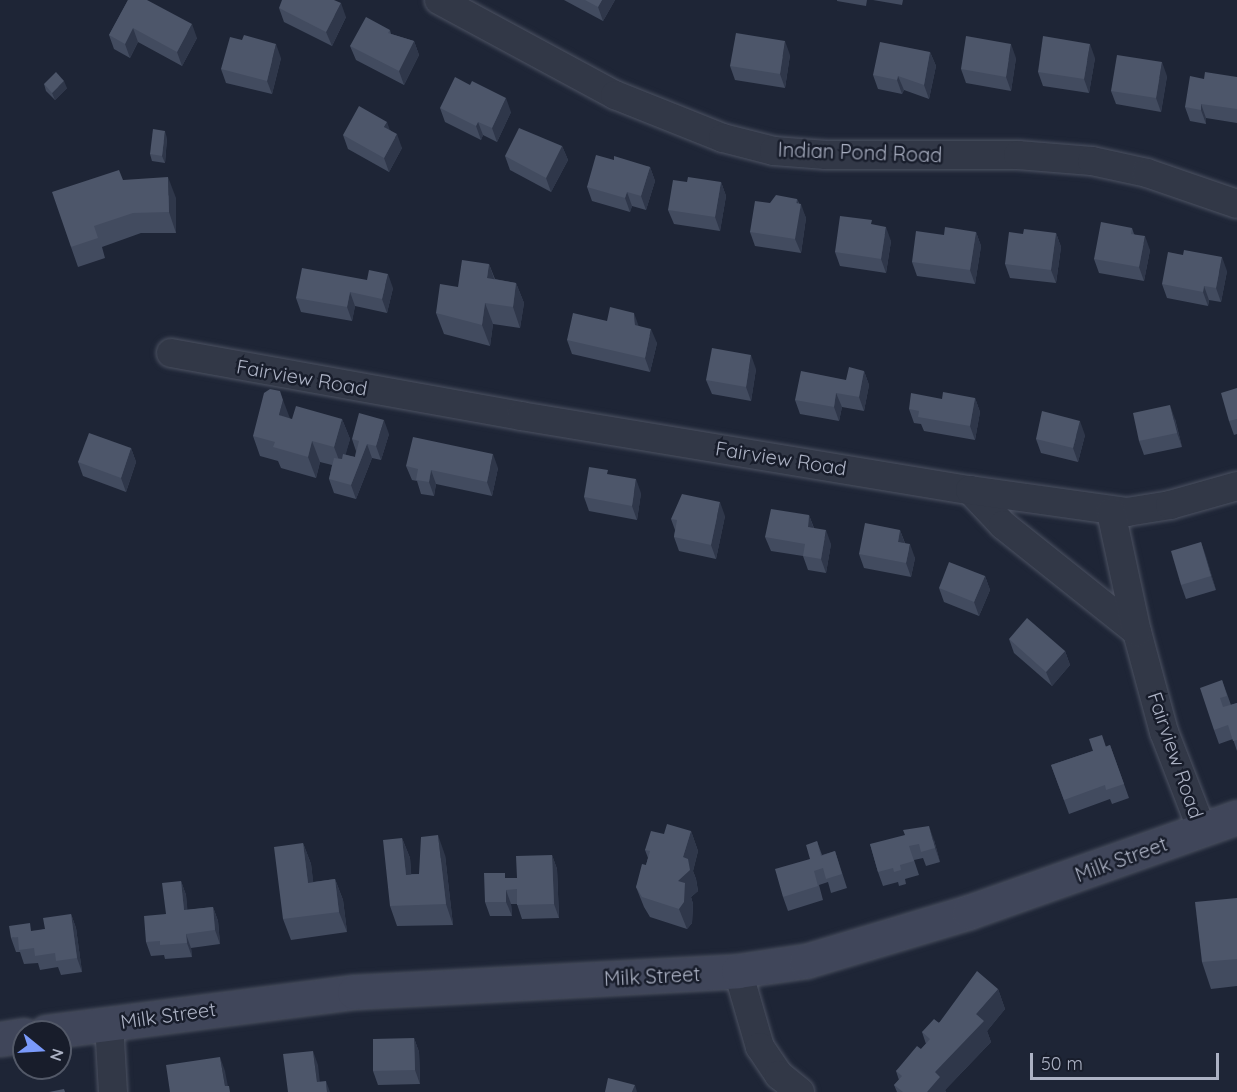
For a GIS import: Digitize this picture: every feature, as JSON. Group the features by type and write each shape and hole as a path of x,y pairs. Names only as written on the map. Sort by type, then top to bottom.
{"main road":[{"name":"Milk Street","path":"72,1028 410,986 738,971 806,961 893,937 1237,817"}],"street":[{"name":"Indian Pond Road","path":"439,0 615,95 723,138 774,151 826,155 1018,155 1092,161 1147,173 1237,204"},
{"name":"Fairview Road","path":"171,353 521,416 1111,512 1170,505 1237,486"},
{"path":"970,490 1003,525 1137,632"},
{"name":"Fairview Road","path":"1111,512 1137,632 1164,732 1202,830"},
{"path":"738,971 760,1047 779,1075 800,1092"},
{"path":"110,1023 113,1092"}],"building":[{"path":"128,0 147,0 192,24 177,52 133,28 125,44 109,35"},
{"path":"282,0 334,0 341,3 326,32 279,8"},
{"path":"585,0 602,0 598,7"},
{"path":"366,17 390,30 388,33 414,41 399,71 350,46"},
{"path":"736,33 785,41 780,74 730,66"},
{"path":"244,35 276,44 267,81 221,69 230,37 242,40"},
{"path":"966,36 1011,44 1006,77 961,69"},
{"path":"1043,36 1090,44 1084,79 1038,72"},
{"path":"880,42 930,52 924,85 898,76 897,80 873,75"},
{"path":"1117,55 1162,62 1156,98 1111,91"},
{"path":"56,72 64,81 52,93 44,84"},
{"path":"1205,72 1237,77 1237,109 1201,104 1201,110 1185,107 1190,76 1204,79"},
{"path":"455,77 470,85 472,81 506,98 492,128 478,122 476,126 440,108"},
{"path":"359,106 387,122 384,127 397,134 384,158 343,135"},
{"path":"519,128 562,146 546,178 505,156"},
{"path":"153,129 165,131 162,156 150,154"},
{"path":"596,155 614,160 614,156 650,167 641,196 627,192 625,198 587,187"},
{"path":"119,170 123,180 168,177 169,212 133,213 94,226 98,238 71,247 52,192"},
{"path":"688,177 721,182 715,217 668,210 673,180 687,182"},
{"path":"776,195 797,199 796,203 801,204 795,239 750,232 755,201 770,203"},
{"path":"840,216 872,220 871,224 886,227 881,259 835,252"},
{"path":"1101,222 1132,228 1131,234 1145,236 1139,267 1094,259"},
{"path":"945,227 976,232 970,270 912,262 916,231 944,235"},
{"path":"1024,229 1056,233 1051,270 1005,264 1009,232 1023,234"},
{"path":"1184,250 1222,257 1216,288 1204,286 1203,292 1162,284 1168,252 1183,255"},
{"path":"462,260 489,264 487,278 516,283 513,307 485,303 482,325 436,313 440,284 458,287"},
{"path":"302,268 367,280 369,270 388,274 382,299 350,292 347,307 296,298"},
{"path":"610,307 634,313 635,325 651,329 645,358 567,340 573,313 607,321"},
{"path":"712,348 751,355 746,387 706,380"},
{"path":"849,367 864,371 859,397 836,393 834,407 795,400 801,371 846,380"},
{"path":"1237,388 1237,419 1229,421 1221,393"},
{"path":"270,389 280,391 283,400 279,415 292,419 296,406 342,419 334,447 312,441 308,457 273,447 275,442 253,436 264,393"},
{"path":"943,392 975,398 970,426 918,417 919,411 909,409 911,393 942,399"},
{"path":"1170,405 1177,433 1139,441 1133,413"},
{"path":"1042,411 1080,421 1073,448 1036,439"},
{"path":"359,413 384,420 376,446 367,444 351,485 329,479 334,458 342,459 343,454 355,457 359,441 352,439"},
{"path":"89,433 131,448 121,478 78,462"},
{"path":"413,437 493,454 487,482 431,470 429,482 416,480 418,469 406,466"},
{"path":"589,467 608,470 607,474 636,479 632,506 584,497"},
{"path":"682,494 720,502 711,545 674,537 677,520 671,519"},
{"path":"771,509 809,515 808,527 826,530 821,559 803,556 805,544 765,537"},
{"path":"865,523 900,530 898,542 910,544 906,563 859,554"},
{"path":"1201,542 1211,576 1181,585 1171,551"},
{"path":"949,562 985,576 974,602 939,588"},
{"path":"1027,618 1065,651 1046,672 1009,639"},
{"path":"1222,680 1227,696 1220,698 1223,707 1237,703 1237,740 1233,741 1228,725 1214,730 1200,688"},
{"path":"1102,735 1106,747 1110,745 1124,784 1106,790 1105,785 1064,800 1051,765 1093,751 1089,739"},
{"path":"667,824 691,831 683,857 688,859 690,870 678,881 685,883 684,902 679,909 642,897 636,887 642,864 646,865 650,851 645,850 651,831 664,834"},
{"path":"929,826 935,848 921,852 919,844 909,846 914,861 900,865 901,870 894,872 893,868 878,872 870,844 905,835 903,830"},
{"path":"438,835 446,904 390,906 383,840 402,838 406,875 419,874 421,837"},
{"path":"817,841 821,856 835,851 842,874 826,879 823,868 814,871 818,886 783,897 775,869 810,859 806,845"},
{"path":"303,843 308,883 335,879 339,912 283,919 274,847"},
{"path":"552,855 554,904 517,905 517,889 506,890 506,902 485,902 484,873 505,873 505,878 517,878 516,856"},
{"path":"181,881 184,910 213,907 215,930 186,934 187,943 160,945 160,941 146,942 144,916 166,914 162,883"},
{"path":"1237,898 1237,959 1202,962 1195,902"},
{"path":"71,914 77,958 56,961 55,953 35,956 34,948 19,950 18,937 11,938 9,926 30,923 31,931 45,929 43,918"},
{"path":"977,971 998,989 976,1014 984,1021 935,1072 940,1077 927,1092 903,1092 894,1085 902,1076 896,1071 917,1046 921,1049 930,1039 922,1032 934,1019 939,1023"},
{"path":"414,1038 415,1070 373,1071 373,1039"},
{"path":"313,1051 317,1082 326,1081 327,1092 288,1092 283,1054"},
{"path":"220,1057 225,1086 229,1086 230,1092 170,1092 166,1065"},
{"path":"608,1078 635,1085 632,1092 605,1092"},
{"path":"64,1089 65,1092 49,1092"}]}
